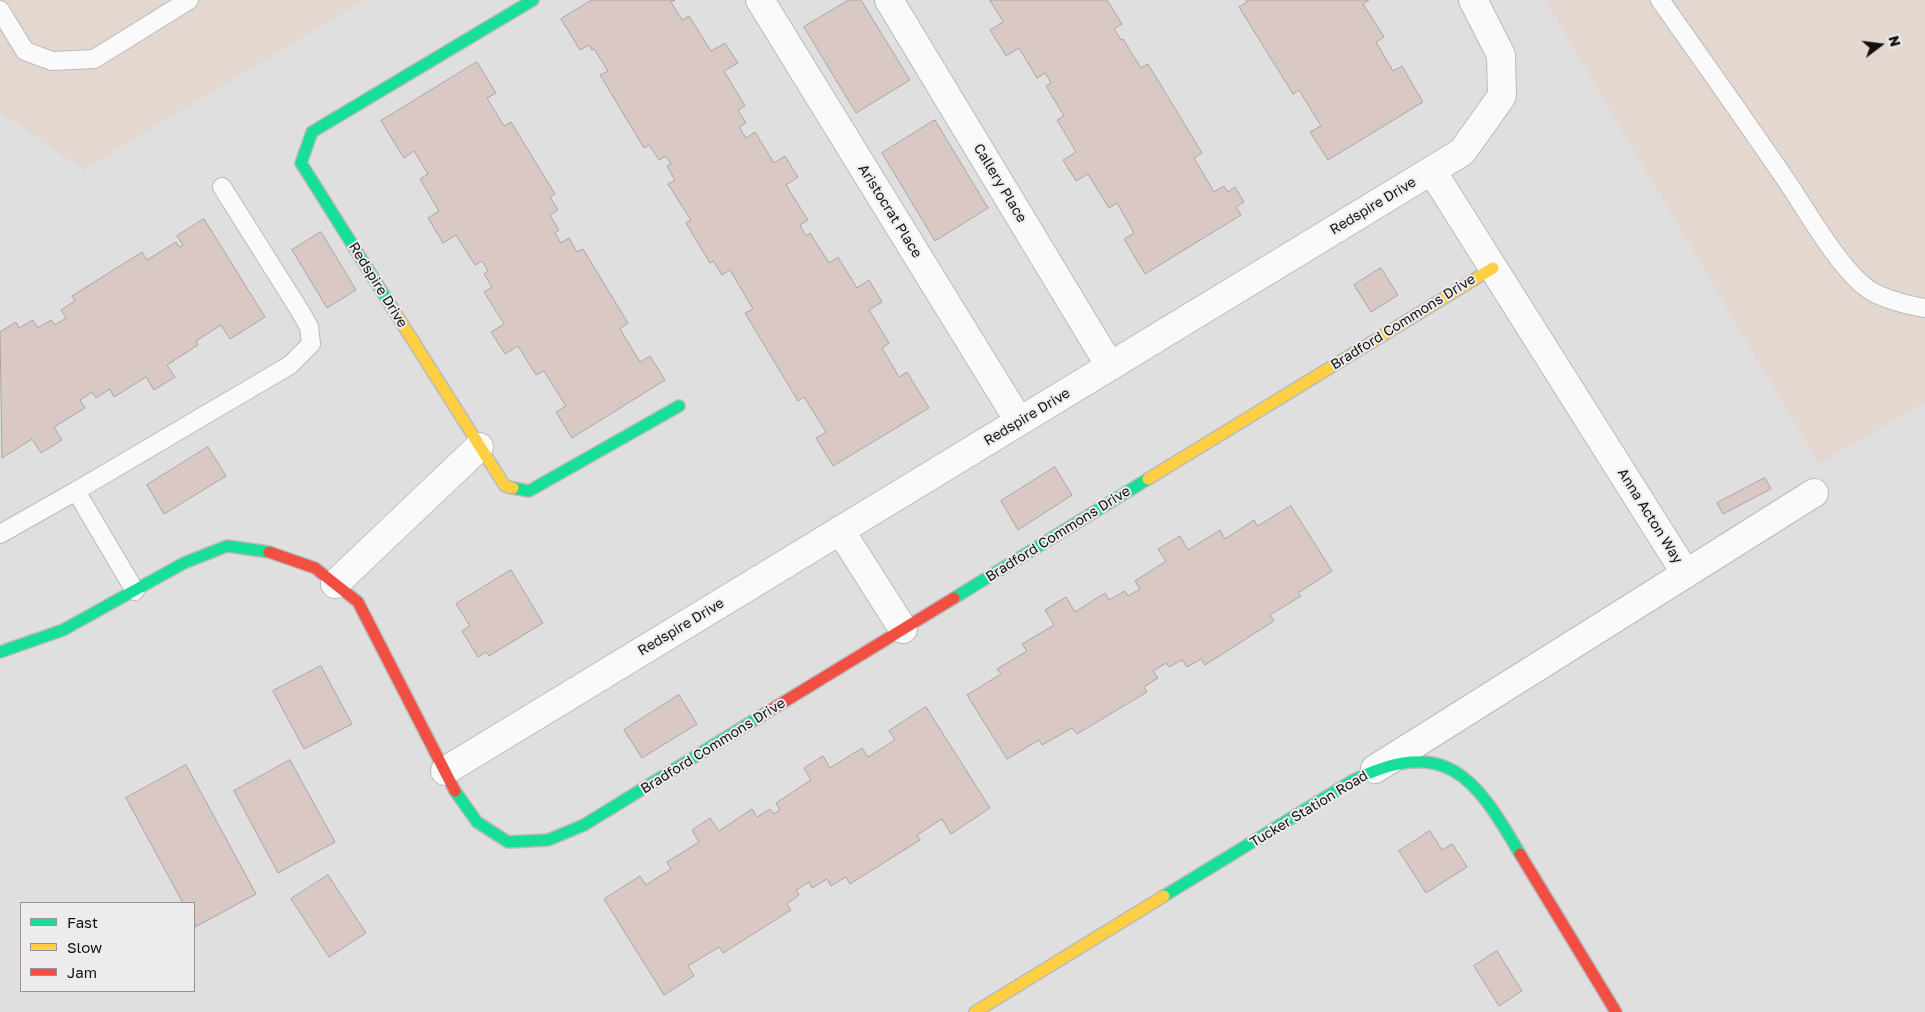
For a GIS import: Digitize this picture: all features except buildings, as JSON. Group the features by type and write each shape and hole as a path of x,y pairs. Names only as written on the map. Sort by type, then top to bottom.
{"street":[{"name":"Redspire Drive","path":"533,0 312,132 301,163 505,486 529,491 679,406"},
{"name":"Aristocrat Place","path":"760,0 1019,421"},
{"name":"Callery Place","path":"890,0 1110,366"},
{"name":"Redspire Drive","path":"445,771 1462,152 1502,96 1501,55 1472,0"},
{"name":"Anna Acton Way","path":"1372,771 1686,574 1432,170"},
{"name":"Bradford Commons Drive","path":"0,652 63,630 184,563 227,546 277,553 315,568 358,602 459,798 478,822 508,842 548,840 584,825 1493,268"},
{"path":"335,584 479,447"},
{"path":"1686,574 1814,493"},
{"path":"840,530 903,629"},
{"name":"Tucker Station Road","path":"975,1012 1372,771 1393,764 1415,762 1442,765 1460,772 1488,802 1616,1012"}],"lane":[{"path":"0,10 25,51 52,62 94,59 189,0"},
{"path":"1660,0 1830,246 1852,272 1868,289 1913,306 1925,308"},
{"path":"0,534 290,365 312,344 309,327 300,311 222,187"},
{"path":"76,491 135,590"}],"shaded area":[{"path":"0,0 365,0 83,170 0,112"},
{"path":"1545,0 1925,0 1925,402 1819,464"}],"traffic: fast":[{"path":"391,306 301,163 312,132 533,0"},
{"path":"513,488 529,491 679,406"},
{"path":"954,598 1148,479"},
{"path":"0,652 63,630 184,563 227,546 269,552"},
{"path":"455,791 477,822 508,842 548,840 584,825 769,711"},
{"path":"1164,896 1352,781 1384,768 1411,762 1434,763 1454,771 1472,784 1488,803 1520,854"}],"traffic: slow":[{"path":"1148,479 1493,268"},
{"path":"391,306 505,486 513,488"},
{"path":"975,1012 1164,896"}],"traffic: jam":[{"path":"269,552 315,568 358,602 455,791"},
{"path":"769,711 954,598"},
{"path":"1520,854 1616,1012"}]}
